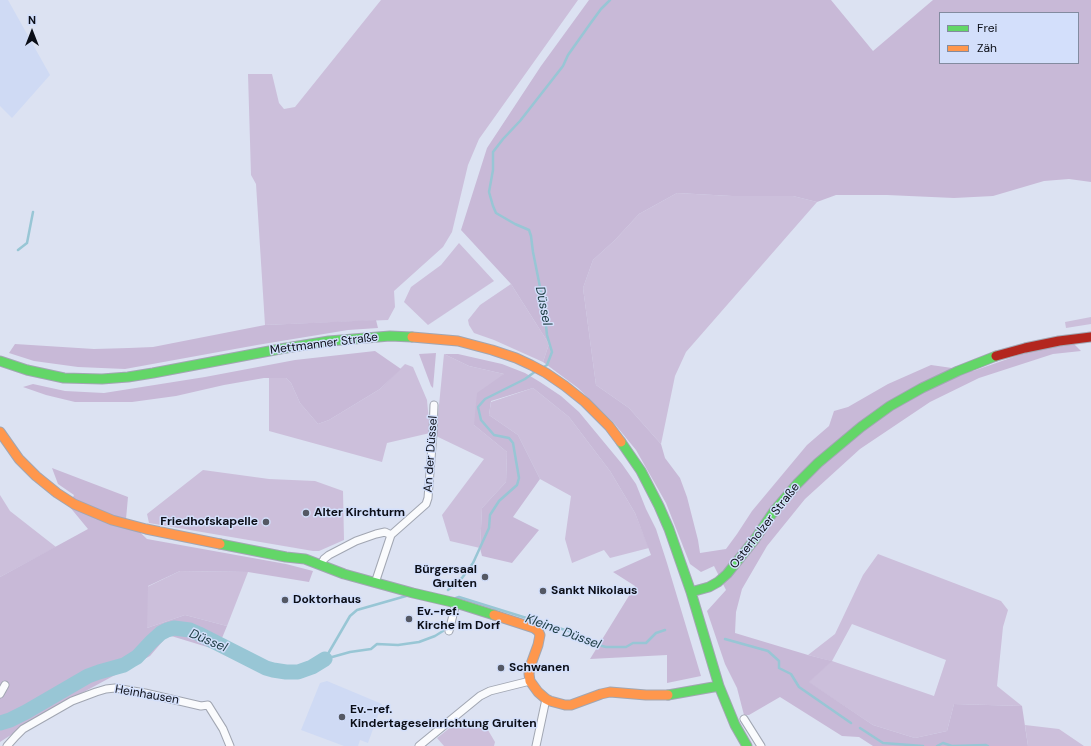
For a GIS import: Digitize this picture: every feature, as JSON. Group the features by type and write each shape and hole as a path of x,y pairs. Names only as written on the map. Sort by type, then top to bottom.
{"main road":[{"name":"Mettmanner Straße","path":"0,361 27,370 64,378 102,379 153,373 329,341 390,336 428,337 458,340 516,358 546,373 565,386 589,406 609,426 641,471 669,529 691,592 719,686 735,725 747,746"},
{"name":"Osterholzer Straße","path":"691,592 709,587 728,574 774,511 797,484 818,463 861,427 890,406 958,370 994,357 1032,346 1091,337"},
{"path":"0,432 19,459 36,476 57,493 74,504 112,520 146,529 286,557 305,559 344,574 456,603 529,626 538,631 540,635 540,640 530,667 530,681 546,700 571,705 610,692 668,695 719,686"}],"street":[{"name":"An der Düssel","path":"391,535 426,504 428,498 434,405"},
{"path":"321,565 324,559 329,555 356,541 385,532 391,535 375,583"},
{"path":"449,631 456,603"},
{"path":"419,746 480,696 490,691 530,681"},
{"path":"0,694 5,685"},
{"name":"Heinhausen","path":"7,746 23,729 72,701 106,689 115,688 201,706 208,705 223,730 230,746"},
{"path":"536,746 546,700"},
{"path":"744,719 761,746"}],"shaded area":[{"path":"0,0 8,0 50,75 12,118 0,106"},
{"path":"381,0 578,0 479,139 468,165 452,232 443,247 394,291 395,307 388,320 265,325 256,184 251,175 248,74 272,74 279,103 284,109 295,107"},
{"path":"589,0 831,0 873,51 933,0 1091,0 1091,182 1069,179 1044,181 993,196 954,198 887,195 836,195 817,202 793,196 732,196 677,193 639,214 615,240 593,260 583,288 596,385 629,408 661,444 665,458 680,478 687,497 700,553 726,549 752,511 807,445 829,426 834,411 848,407 888,384 931,365 973,371 1028,352 1073,343 1081,351 1053,354 979,378 930,402 860,449 805,499 767,546 742,589 736,612 735,633 832,661 809,682 873,725 915,738 947,731 954,704 1022,706 1028,746 873,746 859,737 842,736 780,697 749,715 744,715 737,688 725,664 707,611 726,590 714,566 701,572 690,564 666,503 636,450 613,422 578,388 543,362 549,344 511,284 461,230 487,148 541,66"},
{"path":"677,193 732,196 793,196 817,202 686,352 675,376 661,444 629,408 596,385 583,288 593,260 615,240 639,214"},
{"path":"459,243 494,281 428,325 404,302 411,287 441,265"},
{"path":"511,284 549,344 543,362 494,340 474,333 469,325 468,320 480,305"},
{"path":"1091,317 1091,324 1066,328 1065,322"},
{"path":"376,320 378,328 348,330 125,369 78,367 34,361 9,353 15,344 94,349 153,347 265,325"},
{"path":"375,351 401,369 380,389 329,420 318,424 300,403 291,383 286,378 264,378 176,396 132,402 75,402 46,395 23,387 33,384 65,391 104,393 205,377 295,360"},
{"path":"436,353 433,388 419,354"},
{"path":"444,354 469,366 504,374 474,425 507,452 506,482 482,508 480,548 450,541 442,515 484,459 436,436"},
{"path":"444,354 458,354 502,364 525,373 540,382 561,396 579,412 622,464 636,484 656,529 701,676 667,683 667,655 590,659 635,586 613,572 651,555 635,513 610,471 569,417 533,388 491,401 489,415 518,435 540,479 513,517 539,530 512,563 482,556 480,548 482,508 506,482 507,452 474,425 477,393 504,374 469,366"},
{"path":"405,364 413,367 427,400 430,433 387,443 382,462 269,431 269,378 286,378 291,383 300,403 318,424 329,420 380,389"},
{"path":"533,388 569,417 610,471 635,513 649,548 610,558 604,550 572,563 565,539 571,496 540,479 518,435 489,415 491,402"},
{"path":"52,468 128,497 126,519 147,539 286,564 313,571 309,582 248,572 180,571 148,586 147,628 185,615 227,626 217,650 168,635 150,656 47,712 0,742 0,577 88,529 69,506 74,495 58,484"},
{"path":"203,470 269,479 315,481 343,491 344,540 319,551 313,551 149,523 147,514"},
{"path":"0,495 10,511 56,547 0,577"},
{"path":"878,554 1001,601 1008,610 1003,627 997,686 1022,706 954,704 947,731 915,738 873,725 808,682 831,661 808,655 835,634 863,575","holes":["852,624 946,660 934,696 832,661"]},
{"path":"180,571 248,572 227,626 185,615 147,628 147,587"},
{"name":"Ev.-ref. Kindertageseinrichtung Gruiten","path":"327,681 382,704 368,743 360,740 358,746 344,746 301,730 320,683"},
{"path":"457,722 485,725 495,742 494,746 444,746 437,738"},
{"path":"1025,725 1059,729 1084,746 1028,746"}],"waterway":[{"name":"Düssel","path":"542,368 547,365 552,352 547,335 544,307 531,236 529,230 496,213 489,192 493,170 493,152 520,121 563,66 568,55 590,24 610,0"},
{"path":"18,250 27,243 33,212"},
{"name":"Düssel","path":"448,590 462,578 473,563 489,528 490,515 499,501 517,485 519,478 513,443 509,438 494,435 481,420 478,407 485,399 525,379 536,371"},
{"name":"Düssel","path":"325,659 350,616 357,610 406,596"},
{"name":"Kleine Düssel","path":"456,598 459,597 578,634 594,644 606,647 626,647 633,643 646,643 656,633 665,630"},
{"name":"Düssel","path":"0,723 26,712 88,676 124,665 137,657 161,633 174,628 190,630 266,668 273,670 298,672 312,667 325,659"},
{"name":"Kleine Düssel","path":"325,659 350,652 371,649 377,644 398,645 419,642 435,636 443,631"},
{"name":"Kleine Düssel","path":"725,639 768,651 779,661 779,668 791,674 799,687 851,723"},
{"name":"Kleine Düssel","path":"860,728 883,743 923,746"},
{"name":"Kleine Düssel","path":"937,746 943,743 952,746 988,746"}],"traffic: fast":[{"path":"0,361 27,370 64,378 102,379 153,373 329,341 390,336 412,337"},
{"path":"691,592 709,587 718,582 727,574 755,539 774,511 797,484 818,463 861,427 890,406 922,388 958,371 996,356"},
{"path":"621,442 641,471 669,529 691,592 719,686 735,725 747,746"},
{"path":"220,544 286,557 305,559 344,574 456,603 494,615"},
{"path":"668,695 719,686"}],"traffic: slow":[{"path":"412,337 458,341 492,350 531,365 565,386 585,402 609,426 621,442"},
{"path":"0,432 19,459 36,476 57,493 74,504 112,520 146,529 220,544"},
{"path":"494,615 534,628 538,631 540,635 530,667 530,681 538,692 550,701 571,705 610,692 668,695"}],"traffic: jam":[{"path":"996,356 1059,341 1091,337"}],"place":[{"name":"Alter Kirchturm","path":"306,513"},
{"name":"Friedhofskapelle","path":"266,522"},
{"name":"Bürgersaal Gruiten","path":"485,577"},
{"name":"Sankt Nikolaus","path":"543,591"},
{"name":"Doktorhaus","path":"285,600"},
{"name":"Ev.-ref. Kirche im Dorf","path":"409,619"},
{"name":"Schwanen","path":"501,668"},
{"name":"Ev.-ref. Kindertageseinrichtung Gruiten","path":"342,717"}]}
